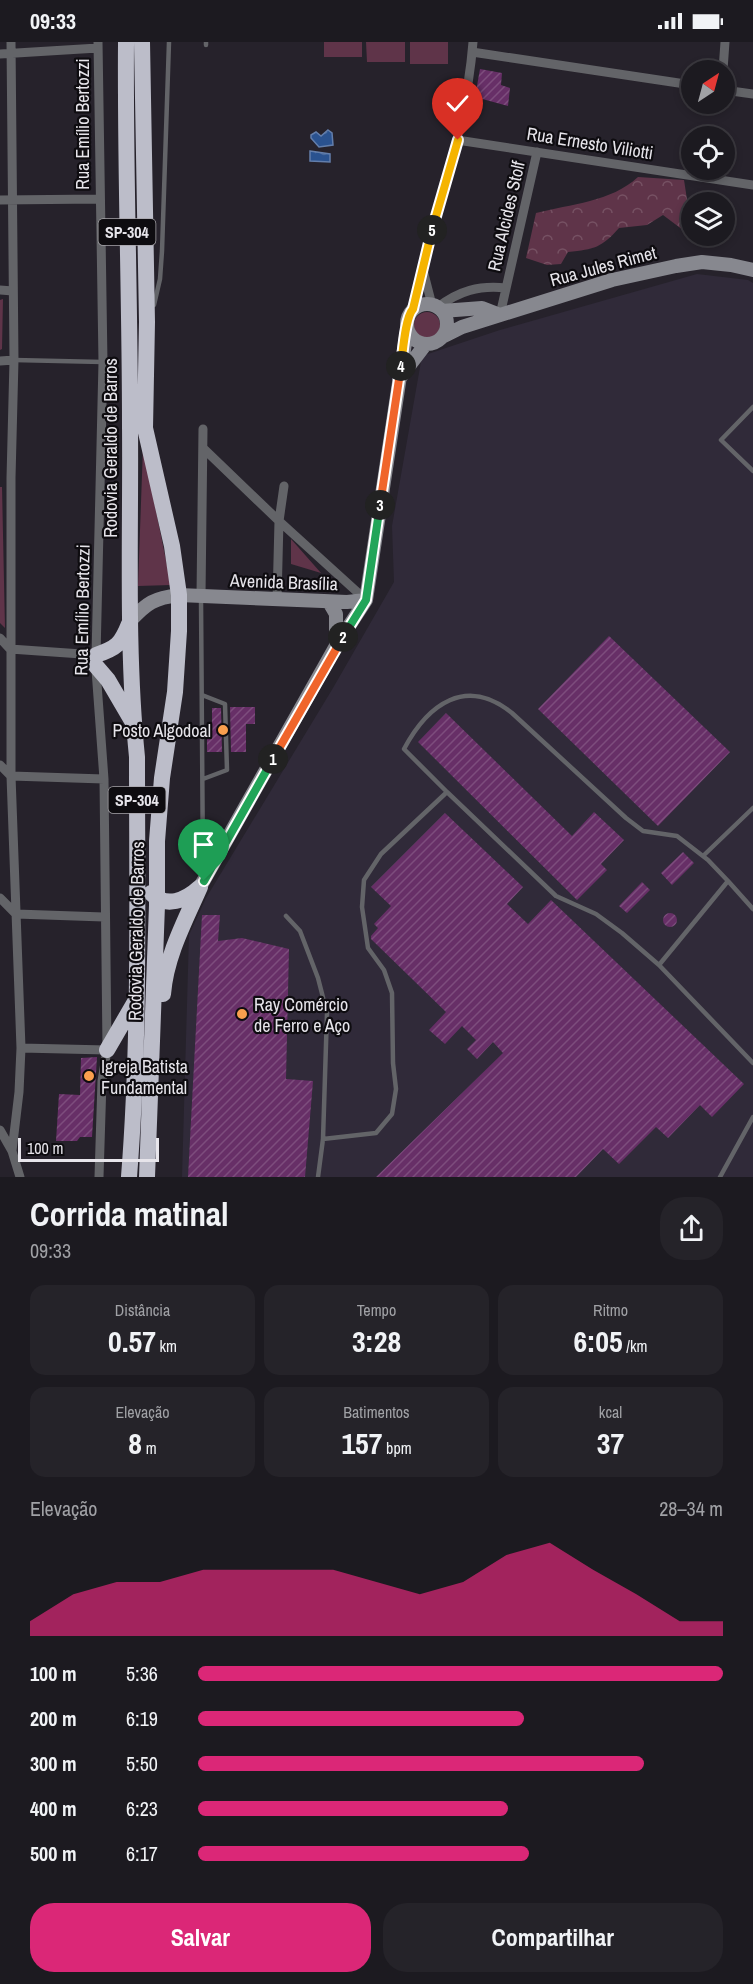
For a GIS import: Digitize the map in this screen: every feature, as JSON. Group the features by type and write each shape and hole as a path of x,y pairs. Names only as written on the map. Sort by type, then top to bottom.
{"highway":[{"name":"Rodovia Geraldo de Barros","path":"126,42 125,163 131,620 133,723 137,757 135,1107 129,1177"},
{"name":"Rodovia Geraldo de Barros","path":"142,42 147,322 145,428 172,546 179,595 175,692 162,778 157,841 147,1177"},
{"path":"131,620 122,642 96,661 133,723"},
{"path":"137,757 144,881 148,891 157,898 174,902 185,899 202,884"},
{"path":"150,1110 164,981 180,931 202,884"},
{"path":"106,1050 137,999"}],"main road":[{"name":"Rua Jules Rimet","path":"444,336 462,327 612,280 676,266 702,262 753,270"},
{"path":"202,884 336,646 366,600 407,319 413,309 422,304 438,308 447,322 444,336 433,344 425,345 416,342 407,330"},
{"name":"Rua Jules Rimet","path":"438,308 482,308 500,315"},
{"path":"398,381 425,345"},
{"name":"Avenida Brasília","path":"131,620 146,604 162,597 179,595 329,602 366,600"},
{"path":"329,602 336,614 336,646"}],"street":[{"path":"11,42 14,360 11,478 11,777 21,1048 12,1151"},
{"path":"724,60 725,42"},
{"path":"0,54 98,45"},
{"name":"Rua Emílio Bertozzi","path":"98,45 103,362 96,661 104,779 106,1050 102,1081 99,1177"},
{"path":"413,309 422,268 458,140 473,47 681,83"},
{"path":"735,92 753,94"},
{"name":"Rua Ernesto Viliotti","path":"458,140 753,185"},
{"name":"Rua Alcides Stolf","path":"500,315 537,152"},
{"path":"0,200 99,199"},
{"path":"422,268 438,308"},
{"name":"Rua Alcides Stolf","path":"438,308 453,296 470,290 488,286 506,288"},
{"path":"0,290 13,291"},
{"path":"0,361 14,360"},
{"path":"201,596 203,429"},
{"path":"203,448 366,600"},
{"path":"0,477 11,478"},
{"path":"277,600 279,521 284,486"},
{"path":"0,638 10,649 96,661"},
{"path":"0,765 11,777 104,779"},
{"path":"0,898 16,914 104,918"},
{"path":"21,1048 106,1050"},
{"path":"16,1115 0,1131 12,1151 20,1177"}],"lane":[{"path":"147,322 157,298 160,279 170,42"},
{"path":"14,360 103,362"},
{"path":"753,407 721,440 753,471"},
{"path":"201,596 202,884"},
{"path":"202,695 225,704 227,770 203,779"},
{"path":"753,909 704,856 677,836 644,831 626,818 498,702 487,698 457,697 442,704 425,716 404,749 556,896 596,914 659,965 753,1062"},
{"path":"323,1139 376,1133 392,1114 396,1089 393,1063 392,993 384,970 368,948 362,907 364,880 381,854 447,792"},
{"path":"704,856 753,808"},
{"path":"659,965 728,881"},
{"path":"286,916 300,931 318,978 327,1013 323,1139 318,1177"},
{"path":"720,1177 753,1117"},
{"path":"748,1124 753,1129"}],"shaded area":[{"path":"697,274 748,280 753,283 753,1177 182,1177 189,935 206,898 394,582 392,526 422,356 500,330"}],"green space":[{"path":"324,42 362,42 362,57 324,57"},
{"path":"366,42 405,42 405,62 367,62"},
{"path":"410,42 448,42 448,64 410,64"},
{"path":"638,177 684,180 686,192 681,192 681,228 663,215 647,225 619,228 597,246 568,252 561,264 547,265 526,258 536,213 603,197"},
{"path":"3,299 2,349 0,350 0,300"},
{"path":"427,312 436,316 440,325 436,334 427,338 418,334 414,325 418,316"},
{"path":"143,447 171,585 138,586"},
{"path":"0,487 2,487 5,628 0,623"},
{"path":"291,539 321,573 291,564"}],"water":[{"path":"328,130 332,133 333,145 319,147 311,135 316,132 321,136"},
{"path":"310,151 330,154 330,162 310,161"}],"building":[{"path":"480,69 502,73 501,85 510,88 508,106 475,97"},
{"path":"609,636 730,752 658,826 538,709"},
{"path":"230,707 255,707 255,724 246,724 246,752 231,752"},
{"path":"212,708 221,708 222,752 207,752 207,738 212,738"},
{"path":"446,713 572,836 594,812 624,840 601,864 607,870 577,900 418,742"},
{"path":"445,813 523,887 507,904 528,924 551,900 744,1084 712,1117 700,1105 668,1138 656,1127 619,1164 603,1149 576,1177 376,1177 503,1053 493,1042 477,1059 467,1049 476,1040 462,1026 445,1044 429,1030 446,1012 371,939 378,928 374,924 391,906 371,887"},
{"path":"683,852 694,863 672,885 661,873"},
{"path":"642,882 650,890 627,913 619,906"},
{"path":"670,913 675,915 677,920 675,925 670,927 665,925 663,920 665,915"},
{"name":"Ray Comércio de Ferro e Aço","path":"202,915 220,915 218,941 242,938 289,949 286,1079 313,1081 305,1177 188,1177"},
{"path":"97,1057 92,1137 80,1137 77,1141 56,1141 59,1094 80,1095 81,1058"}],"place":[{"name":"Posto Algodoal","path":"223,730"},
{"name":"Ray Comércio de Ferro e Aço","path":"242,1014"},
{"name":"Igreja Batista Fundamental","path":"89,1076"}],"route":[{"path":"204,881 336,646 366,600 407,330 406,324 409,313 413,309 422,268 458,140"}]}
